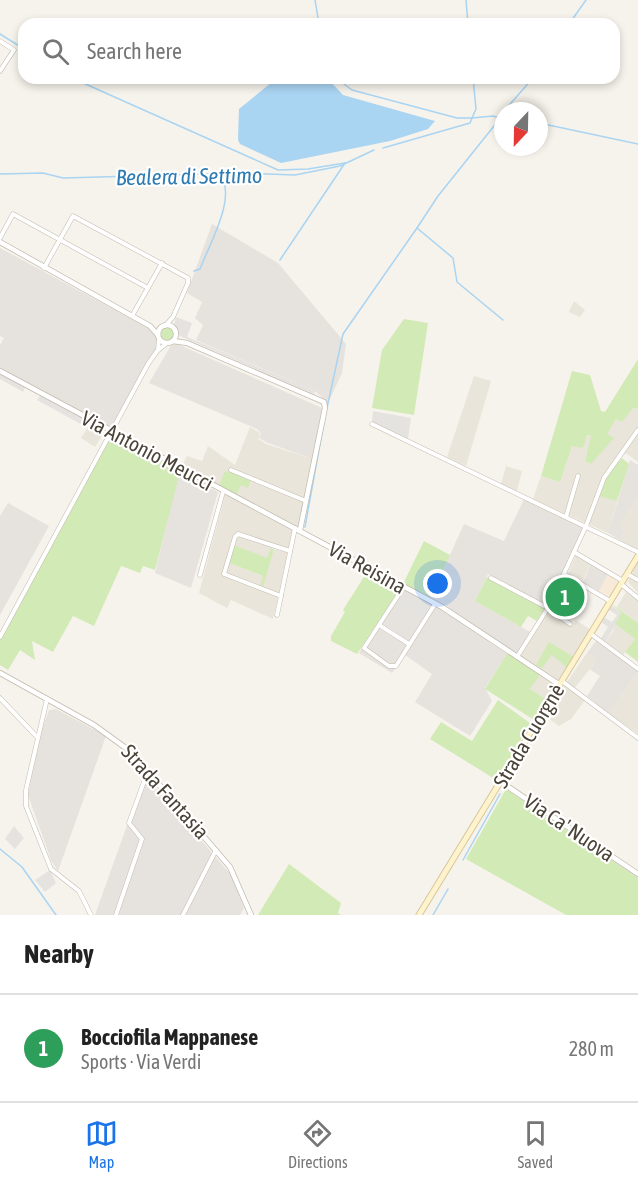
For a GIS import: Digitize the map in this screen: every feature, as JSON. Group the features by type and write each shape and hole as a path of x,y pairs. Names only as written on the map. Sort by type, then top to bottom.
{"main road":[{"name":"Strada Cuorgnè","path":"419,915 638,556"}],"street":[{"path":"0,41 14,50 0,71"},
{"path":"148,288 13,214 0,240 44,268 150,326 159,337 170,342 187,343 320,400 325,408 306,501 290,551 277,615"},
{"path":"0,637 157,351 163,327 173,317 188,278 72,216 44,268"},
{"path":"132,316 162,263"},
{"path":"157,351 170,342 174,330 173,317"},
{"path":"150,326 174,330 187,343"},
{"name":"Via Antonio Meucci","path":"0,371 223,492 297,529"},
{"path":"372,424 638,552"},
{"path":"517,658 548,608 586,526 604,478 638,430"},
{"path":"231,470 306,501"},
{"path":"566,516 578,476"},
{"path":"200,575 223,492"},
{"name":"Via Reisina","path":"297,529 435,604 517,658 561,683"},
{"path":"281,596 224,574 235,537 238,534 290,551"},
{"path":"574,552 622,582 638,598"},
{"path":"564,574 610,601"},
{"path":"627,574 638,580"},
{"path":"491,578 548,608 570,624"},
{"path":"403,588 365,651 393,668 435,604"},
{"path":"379,625 410,644"},
{"path":"591,634 638,669"},
{"name":"Strada Fantasia","path":"0,672 114,737 216,849 235,877 251,915"},
{"path":"561,683 638,738"},
{"path":"0,698 37,737"},
{"path":"47,699 26,790 26,806 51,869 79,891 91,915"},
{"path":"116,915 142,839 129,824 145,779 149,774"},
{"name":"Via Ca' Nuova","path":"501,782 638,874"},
{"path":"183,915 216,849"}],"shaded area":[{"path":"212,224 278,263 346,344 342,373 328,403 315,391 196,340 203,325 195,318 202,302 187,293"},
{"path":"0,248 154,331 159,339 160,343 112,432 0,368 0,345 4,338 0,336"},
{"path":"574,301 585,310 580,317 569,312"},
{"path":"176,317 192,323 187,337 315,391 314,394 180,336 174,325"},
{"path":"175,343 322,408 313,459 268,443 259,438 261,433 257,429 149,383 170,347"},
{"path":"0,371 26,385 23,392 0,379"},
{"path":"474,376 491,381 466,466 447,457"},
{"path":"41,394 91,420 86,427 37,400"},
{"path":"633,408 638,409 638,462 627,454 621,454 603,475 595,494 617,501 608,533 533,499 541,476 560,482 572,446 586,435 592,436 585,460 613,438 606,434 616,419"},
{"path":"373,411 411,418 408,439 372,422"},
{"path":"90,424 104,432 95,447 81,438"},
{"path":"250,427 260,433 258,439 266,444 313,459 299,525 293,529 289,548 272,544 268,558 229,563 265,577 274,549 288,553 273,619 231,600 227,608 199,593 225,495 218,487 182,466 187,456 202,461 208,446 235,465"},
{"path":"630,460 638,465 638,497 618,526 625,531 620,540 608,533"},
{"path":"506,466 522,471 517,491 501,484"},
{"path":"179,471 218,492 191,588 155,573"},
{"path":"525,497 583,528 548,605 488,574 475,601 532,633 517,656 430,599 464,524 504,541"},
{"path":"638,497 638,550 620,540 625,531 617,526"},
{"path":"8,503 49,526 0,615 0,516"},
{"path":"638,550 638,593 628,582 636,566"},
{"path":"576,555 592,562 582,582 568,573"},
{"path":"592,562 609,572 599,591 583,582"},
{"path":"609,572 622,581 611,597 599,591"},
{"path":"400,588 435,604 490,639 489,642 507,654 485,688 492,701 470,736 415,702 432,674 405,655 392,673 359,653"},
{"path":"402,590 434,606 425,620 393,603"},
{"path":"626,592 638,601 638,623 617,607"},
{"path":"611,605 621,613 606,642 601,638 608,627 600,621 603,617 612,622 617,615 608,609"},
{"path":"544,611 548,611 572,626 576,620 591,630 547,700 530,689 517,658"},
{"path":"614,623 635,639 623,655 606,642 613,631"},
{"path":"596,641 638,671 608,713 587,696 600,676 588,668 591,668 597,660 587,653"},
{"path":"587,653 597,660 573,690 585,700 571,719 559,726 544,715"},
{"path":"638,671 638,734 608,713"},
{"path":"56,709 106,736 58,871 51,860 28,795 40,735 49,710"},
{"path":"145,775 231,875 244,908 240,915 95,915"},
{"path":"14,826 24,838 15,849 5,839"},
{"path":"50,870 56,883 45,892 35,880"}],"green space":[{"path":"404,319 428,323 414,415 372,408 382,350"},
{"path":"167,327 172,329 174,334 172,339 167,341 162,339 160,334 162,329"},
{"path":"638,359 638,409 633,408 622,422 616,419 607,434 614,438 591,464 585,461 591,436 587,435 583,448 572,446 560,482 541,476 572,371 590,375 601,411 605,412"},
{"path":"112,432 181,468 155,570 143,566 140,573 121,566 94,626 73,616 53,652 32,641 35,660 20,650 8,670 0,665 0,639"},
{"path":"622,458 629,464 617,501 598,496 607,476"},
{"path":"225,471 251,479 248,488 241,485 236,495 219,486"},
{"path":"424,541 450,555 430,599 403,584"},
{"path":"234,545 267,558 271,548 274,549 263,587 260,586 263,576 229,563"},
{"path":"367,572 400,589 357,654 331,641 331,636 345,612 343,610"},
{"path":"487,577 545,607 537,621 528,616 521,627 475,601"},
{"path":"575,582 581,586 566,614 551,606 562,583 571,587"},
{"path":"612,604 638,623 638,662 625,652 635,639 614,623 621,613"},
{"path":"549,642 574,657 567,668 552,655 542,668 536,665"},
{"path":"508,652 541,673 530,689 547,700 536,721 485,689"},
{"path":"498,700 530,723 498,781 430,739 441,722 472,741"},
{"path":"506,789 638,878 638,915 566,915 466,859"},
{"path":"289,864 341,903 338,913 341,915 258,915"}],"water":[{"path":"270,84 333,84 343,95 435,121 428,129 390,141 281,163 240,144 238,140 239,109"}],"waterway":[{"path":"315,0 318,18"},
{"path":"466,0 468,18"},
{"path":"573,18 586,0"},
{"path":"0,34 18,45"},
{"path":"85,84 278,170 308,169 345,163"},
{"path":"344,84 352,90 457,118 472,118 476,109 474,84"},
{"path":"512,102 528,84"},
{"name":"Bealera di Settimo","path":"383,148 470,123 472,118 494,116"},
{"name":"Bealera di Settimo","path":"548,125 638,144"},
{"path":"494,126 438,196 417,228 453,258 457,282 503,320"},
{"name":"Bealera di Settimo","path":"0,174 43,173 63,178 241,173 295,175 340,166 374,150"},
{"path":"280,260 345,163"},
{"path":"194,271 200,269 224,206 226,193 224,182 218,174"},
{"path":"327,408 343,334 417,228"},
{"path":"305,527 324,422"},
{"path":"463,860 500,794"},
{"path":"0,849 22,867 56,915"},
{"path":"433,915 448,889"}],"place":[{"name":"Bocciofila Mappanese","path":"565,597"}]}
